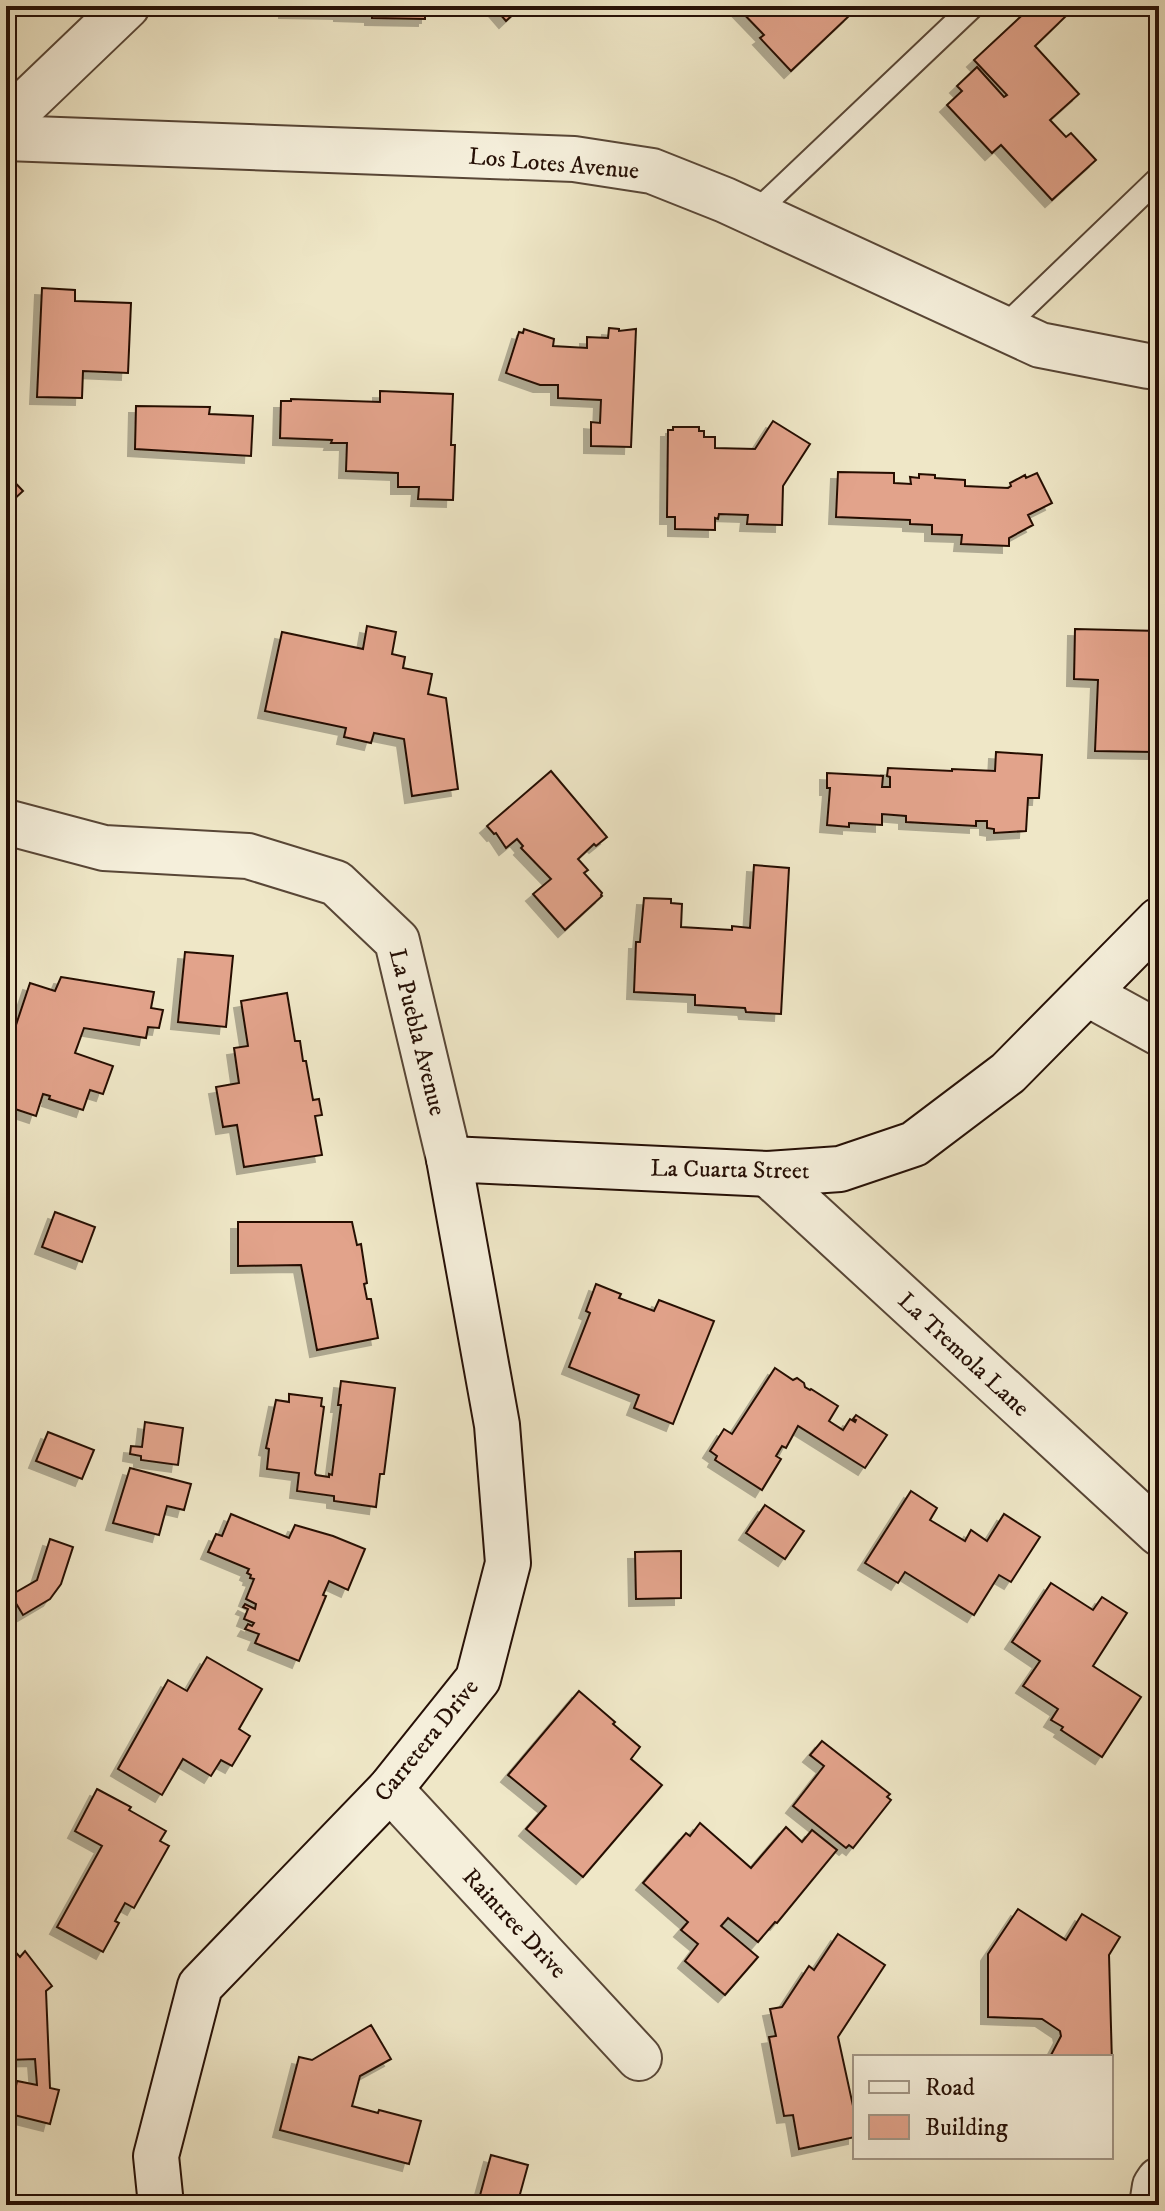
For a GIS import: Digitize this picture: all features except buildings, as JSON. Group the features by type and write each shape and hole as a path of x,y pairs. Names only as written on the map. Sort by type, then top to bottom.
{"street":[{"path":"6,122 127,6"},
{"name":"Los Lotes Avenue","path":"6,138 574,159 652,171 754,214 1040,345 1159,366"},
{"name":"La Puebla Avenue","path":"6,822 104,848 248,856 336,883 397,941 449,1159"},
{"name":"La Cuarta Street","path":"449,1159 768,1174 840,1169 914,1144 1008,1073 1159,920"},
{"path":"1088,994 1159,1033"},
{"name":"Carretera Drive","path":"161,2205 156,2156 200,1986 390,1789 478,1679 508,1563 497,1425 449,1159"},
{"name":"La Tremola Lane","path":"768,1174 1159,1533"},
{"name":"Raintree Drive","path":"390,1789 639,2058"},
{"path":"1152,2205 1159,2180"}],"lane":[{"path":"754,214 973,6"},
{"path":"1003,328 1159,178"}]}
